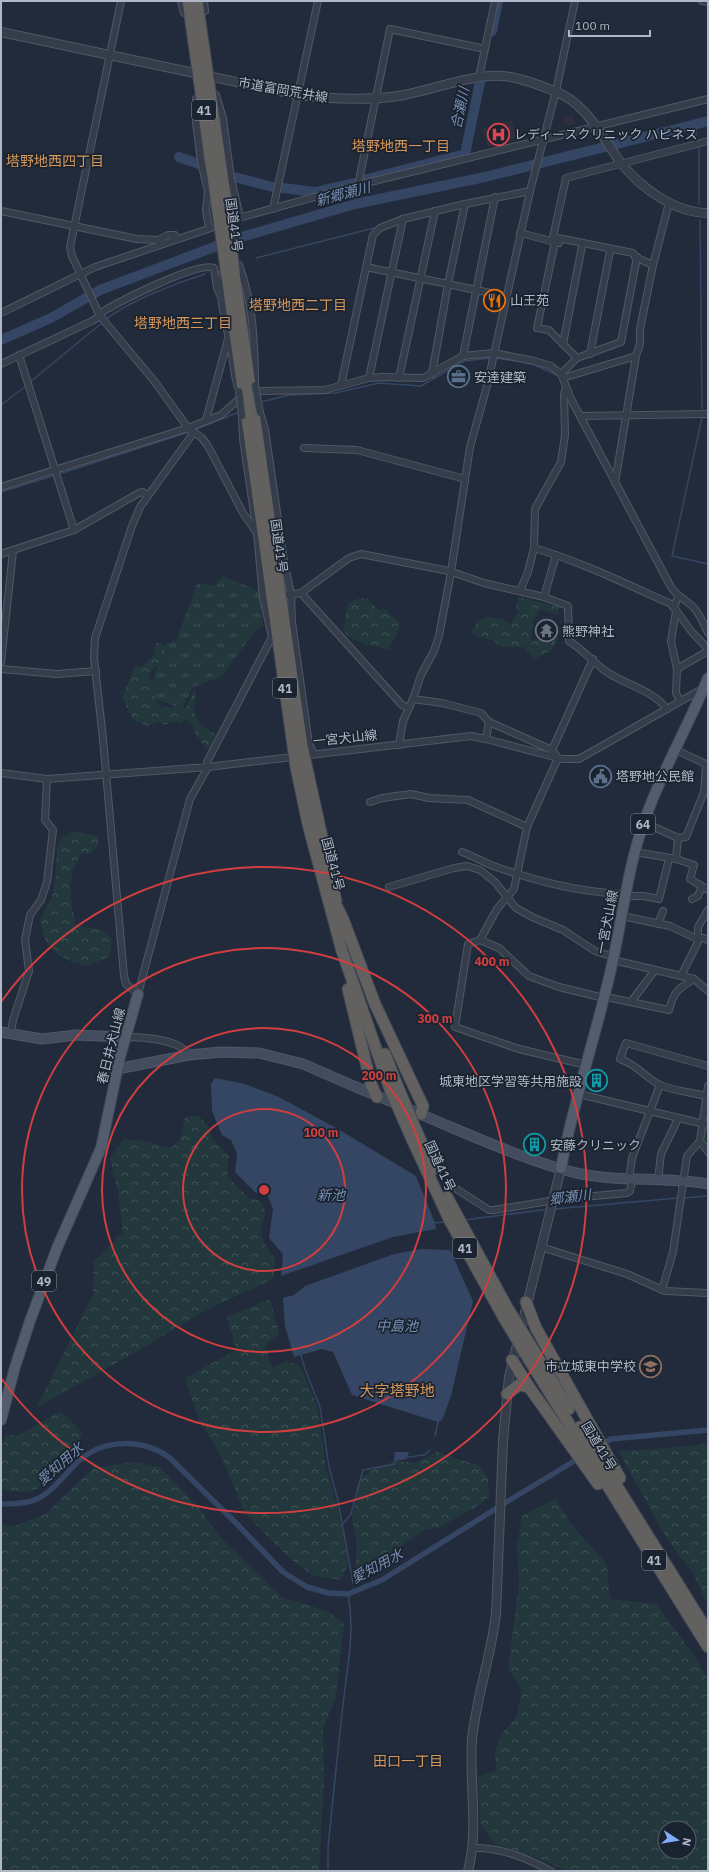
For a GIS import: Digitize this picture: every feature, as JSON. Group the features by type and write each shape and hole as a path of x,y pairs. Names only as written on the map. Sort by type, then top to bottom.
{"highway":[{"name":"国道41号","path":"188,1 204,75"},
{"name":"国道41号","path":"196,1 204,75 228,218 231,272 304,755 337,907 394,1087"},
{"name":"国道41号","path":"304,755 308,824 342,950 394,1087 415,1137 446,1204 506,1314 531,1354 582,1428 603,1471 643,1535 708,1632"},
{"path":"308,824 310,850 371,1084 377,1097"},
{"path":"337,907 343,919 375,1004 423,1106 421,1114"},
{"path":"526,1302 536,1328 603,1471 643,1535"},
{"path":"520,1326 527,1324 536,1328"},
{"path":"512,1360 566,1441 603,1471"},
{"path":"507,1394 519,1385 529,1387"},
{"name":"国道41号","path":"643,1535 708,1647"}],"main road":[{"name":"一宮犬山線","path":"561,1168 586,1065 608,998 613,959 625,895 644,822 656,789 706,688 708,678"},
{"name":"春日井犬山線","path":"1,1420 15,1367 30,1320 57,1248 102,1148 125,1037 138,994"},
{"path":"1,1032 42,1039 76,1035 125,1037"},
{"path":"117,1072 189,1055 222,1052 259,1053 303,1064 377,1097 513,1153 561,1168 591,1176 630,1180 684,1180 708,1184"},
{"path":"117,1072 214,1056 259,1053"}],"street":[{"path":"121,1 70,247 80,274 100,316 154,382 188,428 202,438 208,446 242,513 257,533"},
{"path":"181,1 184,12 190,14"},
{"path":"204,1 205,11"},
{"path":"273,209 318,1"},
{"path":"479,77 495,1"},
{"path":"398,745 403,721 413,699 421,675 434,652 451,572 470,447 494,353 530,191 556,91 575,1"},
{"path":"702,1 708,2"},
{"path":"358,186 390,30 485,49"},
{"name":"市道富岡荒井線","path":"1,32 298,95 331,99 376,99 435,89 479,77 501,76 518,78 556,91 576,104 597,127 622,164 637,180 669,203 708,213"},
{"path":"216,95 224,118 231,180 228,218"},
{"path":"1,313 95,267 210,228 206,210 208,191 196,122 196,99"},
{"path":"228,218 273,209 358,186 708,99"},
{"path":"637,257 633,253 553,237 566,178 708,141"},
{"path":"208,191 228,218"},
{"path":"341,385 373,235 380,228 403,219 495,197 530,191"},
{"path":"464,356 495,197"},
{"path":"615,483 636,356 640,344 640,329 653,265 669,203"},
{"path":"432,374 448,284 466,204"},
{"path":"1,211 137,239 158,240 168,235 175,235 177,239"},
{"path":"399,378 435,211"},
{"path":"370,378 403,219"},
{"path":"520,233 555,242 637,257 653,265"},
{"path":"555,242 537,328 549,330 577,358"},
{"path":"563,344 582,246"},
{"path":"590,354 610,251"},
{"path":"562,376 577,358 621,342 637,257"},
{"path":"1,364 92,321 119,302 166,281 203,267 209,266 214,268 217,288 220,295"},
{"path":"366,267 506,296"},
{"path":"1,773 47,779 208,767 304,755 309,744 265,429 260,413 255,384 255,350 246,289 231,272 220,295"},
{"name":"春日井犬山線","path":"138,994 190,799 208,767 207,762 272,640 243,439 239,391 234,374 220,295"},
{"path":"206,420 228,336"},
{"path":"262,391 325,390 370,378 423,378 464,356 494,353 544,363 562,376 566,388 615,483 678,596 687,601 695,609 708,633"},
{"path":"19,355 74,530"},
{"path":"562,376 636,356"},
{"path":"520,591 528,572 534,548 535,509 561,462 565,435 564,394 566,388"},
{"path":"1,487 188,428 221,414 238,400"},
{"path":"580,416 627,414 708,414"},
{"path":"138,994 130,989 125,981 94,658 96,638 132,526 140,507 194,432"},
{"path":"304,448 358,450 465,479"},
{"path":"1,554 74,530 139,493 143,492 148,496"},
{"path":"534,548 556,554 637,587 671,604 691,631 708,650 677,668"},
{"path":"1,662 13,551"},
{"path":"288,595 301,593 350,558 361,554 420,564 484,583 544,597 568,606 569,640 609,673 654,696 667,709"},
{"path":"544,597 556,554"},
{"path":"301,593 398,700 409,708"},
{"path":"678,596 671,641 677,668 676,693 680,701"},
{"path":"552,750 593,659"},
{"path":"1,669 57,674 96,671"},
{"name":"一宮犬山線","path":"304,755 459,737 486,739 558,758 572,760 579,759 680,701 706,688"},
{"path":"413,699 442,703 481,713 489,722 552,750 558,758 527,827 514,889 498,909 480,940"},
{"path":"486,739 489,722"},
{"path":"644,822 678,838 686,837 704,792 707,765 676,750"},
{"path":"11,1033 13,1020 30,965 25,946 30,915 42,900 49,872 53,830 45,820 47,779"},
{"path":"370,802 382,798 411,794 429,798 468,800 527,827"},
{"path":"462,852 501,869 563,886 610,894 644,896 659,899 678,838"},
{"path":"635,852 694,865 690,879 708,890"},
{"path":"389,887 454,868 467,866 480,870 495,882 516,908 532,917 563,930 595,951 613,959 694,979 708,991"},
{"path":"692,899 698,896 702,886"},
{"path":"681,976 698,942 698,927 708,910"},
{"path":"658,924 664,911"},
{"path":"622,916 670,926 697,939 703,938 708,940"},
{"path":"586,1065 519,1049 455,1026 468,944 480,940 499,948 529,976 559,987 669,1010 672,996 676,991 694,979"},
{"path":"631,1002 655,970"},
{"path":"125,1037 144,1038 178,1046 186,1050 189,1055"},
{"path":"706,1096 660,1085 644,1075 633,1064 620,1059 626,1043 708,1066"},
{"path":"458,1190 489,1210 554,1200 627,1193 630,1191 632,1158 660,1085"},
{"path":"662,1290 673,1252 687,1156 700,1141 705,1124 706,1096 708,1086"},
{"path":"579,1094 678,1119 705,1124"},
{"path":"658,1180 661,1154 678,1119"},
{"path":"700,1141 708,1152"},
{"path":"468,1871 472,1848 472,1739 494,1632 507,1394 512,1360 520,1326 554,1200 561,1168"},
{"path":"541,1247 627,1274 662,1290 708,1293"},
{"path":"472,1848 485,1848 508,1853 527,1859 551,1871"}],"shaded area":[{"path":"573,116 575,124 565,126 563,118"},
{"name":"レディースクリニック ハピネス","path":"512,120 516,138 488,148 482,129"}],"green space":[{"path":"223,576 259,591 263,626 256,630 221,677 193,687 182,709 148,696 165,644 176,641 197,584 214,585"},
{"path":"518,597 559,607 558,615 540,610 533,621 531,641 544,639 552,634 558,639 551,651 534,659 524,647 502,647 492,640 471,634 474,626 484,617 501,619 511,624 518,613 516,606"},
{"path":"360,598 368,599 379,611 385,610 400,623 397,634 388,650 352,639 343,630 348,603"},
{"path":"160,642 166,647 162,663 152,670 149,676 153,684 158,704 161,708 186,708 194,690 196,693 194,708 197,719 204,727 217,734 211,748 207,749 201,742 201,738 198,738 189,722 184,720 180,723 172,721 166,725 159,722 147,726 134,721 122,697 135,666 142,667 154,655 155,644"},
{"path":"73,831 98,836 98,846 89,854 81,854 76,863 71,880 72,906 76,925 101,930 112,939 110,956 88,966 72,962 58,955 45,940 40,919 52,897 56,873 57,849 61,839"},
{"path":"198,1115 208,1126 213,1139 229,1156 227,1176 249,1198 260,1200 266,1213 261,1228 264,1243 275,1259 273,1279 210,1308 136,1352 36,1408 93,1295 94,1262 123,1232 118,1193 110,1158 124,1139 144,1141 170,1148 180,1140 185,1117"},
{"path":"705,1127 708,1128 708,1147 703,1140"},
{"path":"270,1299 279,1334 265,1346 272,1368 287,1361 299,1365 317,1405 326,1468 339,1514 348,1564 341,1580 313,1576 287,1556 245,1513 219,1452 199,1421 185,1378 236,1350 227,1317"},
{"path":"59,1412 69,1418 82,1433 78,1445 66,1462 49,1472 43,1486 36,1489 26,1492 18,1492 1,1489 1,1449 6,1434 17,1436"},
{"path":"708,1444 708,1606 694,1575 666,1537 618,1451"},
{"path":"437,1452 480,1466 488,1478 489,1496 481,1504 438,1528 426,1529 397,1549 373,1574 355,1580 357,1543 352,1519 354,1507 358,1499 359,1481 374,1468 397,1461 414,1463"},
{"path":"134,1462 160,1467 200,1509 220,1537 283,1598 328,1611 344,1624 336,1697 323,1728 324,1778 319,1871 1,1871 1,1523 11,1527 46,1514 93,1468"},
{"path":"556,1499 571,1524 607,1564 610,1599 656,1604 696,1658 708,1680 708,1871 567,1871 537,1858 495,1844 480,1823 478,1777 496,1771 495,1751 501,1735 516,1717 522,1690 508,1669 519,1584 517,1546 522,1516"}],"water":[{"name":"新池","path":"215,1078 245,1084 279,1097 338,1129 416,1176 436,1229 393,1237 281,1276 283,1254 269,1238 273,1209 267,1194 256,1193 235,1172 237,1153 231,1140 222,1135 212,1111 211,1084"},
{"name":"中島池","path":"422,1249 450,1250 473,1301 451,1396 442,1420 438,1422 352,1395 333,1352 322,1349 294,1357 285,1326 283,1298 294,1295 305,1286 394,1254"},
{"path":"395,1452 409,1452 407,1459 394,1461"}],"waterway":[{"name":"合瀬川","path":"492,31 498,1"},
{"name":"合瀬川","path":"363,180 465,154 480,82"},
{"name":"新郷瀬川","path":"1,340 51,318 100,290 238,238 355,204 485,177 708,121"},
{"path":"696,124 696,136"},
{"path":"699,147 699,204"},
{"name":"合瀬川","path":"179,157 199,164"},
{"name":"合瀬川","path":"234,177 273,187"},
{"name":"合瀬川","path":"283,188 315,192 354,183"},
{"path":"700,220 702,409"},
{"path":"256,258 374,228"},
{"path":"105,320 140,299 205,274"},
{"path":"30,382 103,322"},
{"path":"261,402 289,395 335,393 379,383 421,386 464,361 492,358"},
{"path":"495,358 530,363 557,375"},
{"path":"1,405 27,385"},
{"path":"194,430 239,412"},
{"path":"702,417 672,556 708,564"},
{"path":"59,474 189,432"},
{"path":"1,492 56,475"},
{"name":"郷瀬川","path":"684,1198 708,1196"},
{"name":"郷瀬川","path":"554,1209 678,1198"},
{"name":"郷瀬川","path":"465,1220 549,1209"},
{"name":"郷瀬川","path":"435,1223 445,1222"},
{"path":"301,1355 320,1407 329,1467 338,1501 353,1583"},
{"path":"435,1436 438,1422"},
{"name":"愛知用水","path":"600,1445 611,1439 708,1430"},
{"name":"愛知用水","path":"1,1504 24,1503 33,1501 43,1496 80,1460 101,1448 113,1445 137,1444 160,1452 170,1458 283,1572 307,1587 329,1593 348,1594 382,1580 581,1457"},
{"path":"408,1457 424,1455 430,1450"},
{"path":"341,1526 351,1514 363,1470 395,1464 395,1458"},
{"path":"328,1871 328,1848 351,1633 348,1594"}],"place":[{"name":"レディースクリニック ハピネス","path":"499,134"},
{"name":"山王苑","path":"494,300"},
{"name":"安達建築","path":"458,377"},
{"name":"熊野神社","path":"546,631"},
{"name":"塔野地公民館","path":"600,776"},
{"name":"城東地区学習等共用施設","path":"597,1081"},
{"name":"安藤クリニック","path":"535,1145"},
{"name":"市立城東中学校","path":"651,1366"}],"district":[{"name":"塔野地西一丁目","path":"401,146"},
{"name":"塔野地西四丁目","path":"55,161"},
{"name":"塔野地西二丁目","path":"298,305"},
{"name":"塔野地西三丁目","path":"183,323"},
{"name":"大字塔野地","path":"397,1390"},
{"name":"田口一丁目","path":"408,1761"}]}
